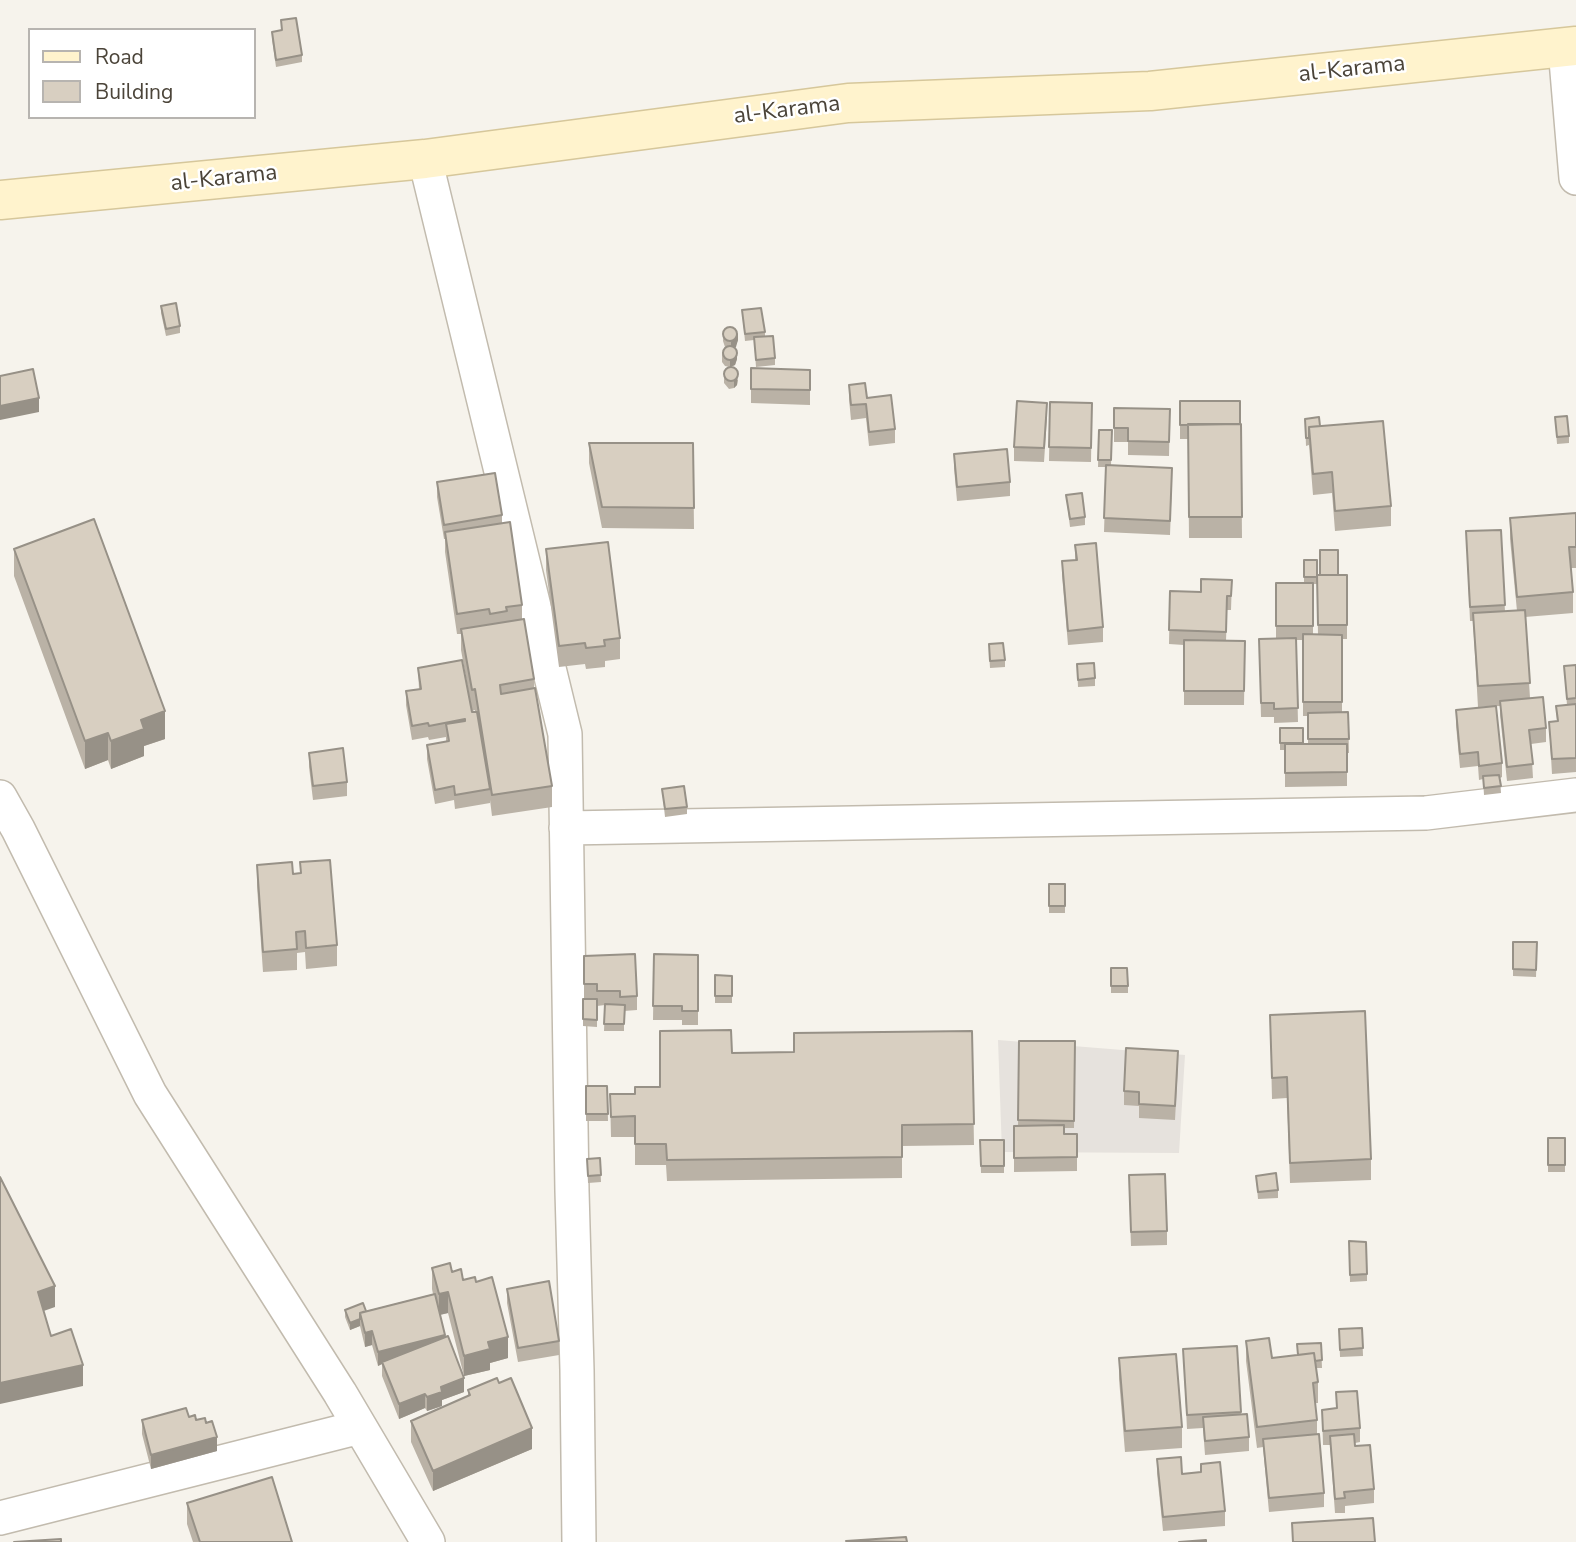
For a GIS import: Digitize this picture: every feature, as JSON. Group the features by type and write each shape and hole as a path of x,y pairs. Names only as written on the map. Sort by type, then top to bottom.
{"main road":[{"name":"al-Karama","path":"0,200 425,159 848,103 1150,91 1570,47"}],"street":[{"path":"1570,47 1576,178"},
{"path":"425,159 565,734 579,1542"},
{"path":"566,828 1426,813 1576,795"},
{"path":"0,797 9,830 150,1094 340,1393 428,1542"},
{"path":"0,1518 360,1427"}],"shaded area":[{"path":"998,1040 1185,1055 1179,1153 1002,1152"}],"building":[{"path":"296,18 302,55 276,60 272,32 282,30 281,20"},
{"path":"176,303 180,326 166,329 161,306"},
{"path":"761,308 765,332 745,334 742,310"},
{"path":"727,327 733,327 737,334 733,341 727,341 723,337 723,331"},
{"path":"773,336 775,358 756,360 754,337"},
{"path":"727,346 733,346 737,353 733,360 727,360 723,356 723,350"},
{"path":"728,367 734,367 738,374 734,381 728,381 724,377 724,371"},
{"path":"751,368 810,370 810,390 751,389"},
{"path":"33,369 39,398 0,406 0,376"},
{"path":"865,383 867,398 891,395 895,429 869,432 866,404 851,405 849,385"},
{"path":"1017,401 1047,403 1044,448 1014,447"},
{"path":"1180,401 1240,401 1240,424 1180,425"},
{"path":"1050,402 1092,403 1091,448 1049,447"},
{"path":"1114,408 1170,409 1169,442 1128,441 1128,428 1114,428"},
{"path":"1567,416 1569,436 1557,437 1555,417"},
{"path":"1319,417 1320,426 1309,427 1309,438 1306,438 1305,419"},
{"path":"1383,421 1391,506 1335,511 1332,472 1313,474 1309,427"},
{"path":"1188,424 1241,424 1242,517 1189,517"},
{"path":"1099,430 1112,430 1111,460 1098,460"},
{"path":"589,443 693,443 694,508 602,507"},
{"path":"1007,449 1010,482 957,487 954,454"},
{"path":"1106,465 1172,468 1170,521 1104,518"},
{"path":"495,473 502,515 444,525 437,482"},
{"path":"1082,493 1085,517 1070,519 1066,495"},
{"path":"1576,513 1576,547 1569,547 1573,592 1517,597 1510,518"},
{"path":"94,519 165,711 141,720 144,729 111,741 108,733 85,741 14,549"},
{"path":"510,522 522,605 506,607 507,611 490,614 489,609 457,614 445,532"},
{"path":"1501,530 1505,605 1470,607 1466,531"},
{"path":"608,542 620,638 604,640 605,646 586,648 585,643 559,646 546,549"},
{"path":"1096,543 1103,627 1068,631 1062,561 1077,560 1075,545"},
{"path":"1320,550 1338,550 1338,575 1320,575"},
{"path":"1304,560 1317,560 1317,577 1304,577"},
{"path":"1317,575 1347,575 1347,625 1318,625"},
{"path":"1201,579 1232,580 1231,596 1227,596 1226,632 1169,630 1170,591 1201,592"},
{"path":"1276,583 1313,583 1313,626 1276,626"},
{"path":"1525,610 1530,683 1478,686 1473,613"},
{"path":"524,619 534,679 500,685 501,694 535,688 552,786 492,795 475,689 472,690 461,629"},
{"path":"1303,634 1342,635 1342,702 1303,702"},
{"path":"1296,638 1298,708 1274,709 1274,703 1261,703 1259,639"},
{"path":"1184,640 1245,641 1244,691 1184,691"},
{"path":"1003,643 1005,660 990,661 989,644"},
{"path":"462,660 472,712 477,712 490,789 455,795 454,786 435,790 427,745 449,741 446,724 465,719 429,726 428,723 412,726 406,691 421,689 418,668"},
{"path":"1094,663 1095,678 1078,680 1077,664"},
{"path":"1576,665 1576,698 1567,699 1564,666"},
{"path":"1543,697 1546,728 1529,730 1533,764 1507,767 1500,701"},
{"path":"1576,704 1576,758 1552,759 1549,722 1558,721 1556,706"},
{"path":"1496,706 1502,763 1479,766 1478,752 1460,754 1456,710"},
{"path":"1348,712 1349,739 1308,739 1308,713"},
{"path":"1280,728 1303,728 1303,743 1280,743"},
{"path":"1285,744 1347,744 1347,772 1285,773"},
{"path":"343,748 347,782 313,786 309,753"},
{"path":"1499,775 1501,786 1484,788 1483,776"},
{"path":"684,786 687,807 665,809 662,789"},
{"path":"330,860 337,945 306,948 305,931 296,932 297,949 263,952 257,865 292,862 293,874 301,873 300,862"},
{"path":"1049,884 1065,884 1065,906 1049,906"},
{"path":"1513,942 1537,942 1536,970 1513,969"},
{"path":"635,954 637,996 620,997 620,991 597,991 597,984 584,984 584,956"},
{"path":"654,954 698,955 698,1011 682,1011 682,1006 653,1006"},
{"path":"1111,968 1127,968 1128,986 1111,986"},
{"path":"715,975 732,976 732,996 715,996"},
{"path":"583,999 597,999 597,1020 583,1019"},
{"path":"605,1004 625,1005 624,1024 604,1024"},
{"path":"1365,1011 1371,1159 1290,1163 1287,1077 1272,1078 1270,1015"},
{"path":"731,1030 732,1053 794,1052 794,1033 972,1031 974,1124 902,1125 902,1157 667,1160 666,1144 635,1144 635,1116 611,1117 610,1094 635,1094 635,1087 660,1087 660,1031"},
{"path":"1019,1041 1075,1041 1074,1121 1018,1120"},
{"path":"1126,1048 1178,1051 1175,1106 1139,1104 1139,1092 1124,1091"},
{"path":"586,1086 607,1086 608,1114 586,1114"},
{"path":"1064,1125 1064,1134 1077,1134 1077,1157 1014,1158 1014,1126"},
{"path":"1548,1138 1565,1138 1565,1165 1548,1165"},
{"path":"980,1140 1004,1140 1004,1166 981,1166"},
{"path":"600,1158 601,1175 588,1176 587,1159"},
{"path":"1276,1173 1278,1190 1258,1192 1256,1176"},
{"path":"1165,1174 1167,1231 1131,1232 1129,1175"},
{"path":"0,1177 55,1286 38,1292 51,1336 71,1329 83,1365 0,1383"},
{"path":"1349,1241 1366,1242 1367,1274 1350,1275"},
{"path":"450,1263 452,1272 461,1269 463,1280 475,1277 476,1282 492,1277 508,1337 488,1342 490,1349 464,1356 448,1292 439,1294 432,1268"},
{"path":"549,1281 559,1341 518,1348 507,1289"},
{"path":"435,1294 445,1335 378,1352 372,1331 365,1333 360,1313"},
{"path":"363,1303 366,1311 360,1313 360,1319 350,1323 345,1310"},
{"path":"1362,1328 1363,1348 1340,1350 1339,1329"},
{"path":"448,1336 464,1378 441,1387 442,1392 427,1397 425,1394 399,1404 382,1362"},
{"path":"1269,1338 1272,1358 1314,1353 1318,1382 1313,1383 1317,1420 1257,1427 1246,1341"},
{"path":"1321,1343 1322,1360 1315,1361 1314,1353 1298,1355 1297,1344"},
{"path":"1237,1346 1241,1412 1187,1415 1183,1349"},
{"path":"1176,1354 1182,1427 1125,1431 1119,1358"},
{"path":"497,1378 499,1383 511,1378 532,1428 433,1471 411,1421 470,1395 468,1390"},
{"path":"1357,1391 1360,1428 1323,1431 1322,1410 1337,1408 1336,1392"},
{"path":"186,1408 189,1417 195,1415 196,1420 205,1418 206,1423 212,1421 217,1437 151,1455 142,1420"},
{"path":"1247,1414 1249,1437 1205,1441 1203,1417"},
{"path":"1319,1434 1324,1493 1269,1498 1263,1439"},
{"path":"1354,1434 1355,1446 1370,1445 1374,1489 1344,1492 1345,1498 1335,1499 1330,1436"},
{"path":"1181,1457 1182,1474 1201,1472 1201,1464 1220,1462 1225,1511 1163,1517 1157,1459"},
{"path":"272,1477 292,1542 200,1542 187,1503"},
{"path":"1373,1518 1375,1542 1293,1542 1292,1523"},
{"path":"906,1537 907,1542 846,1541"},
{"path":"61,1539 61,1542 14,1542"}]}
